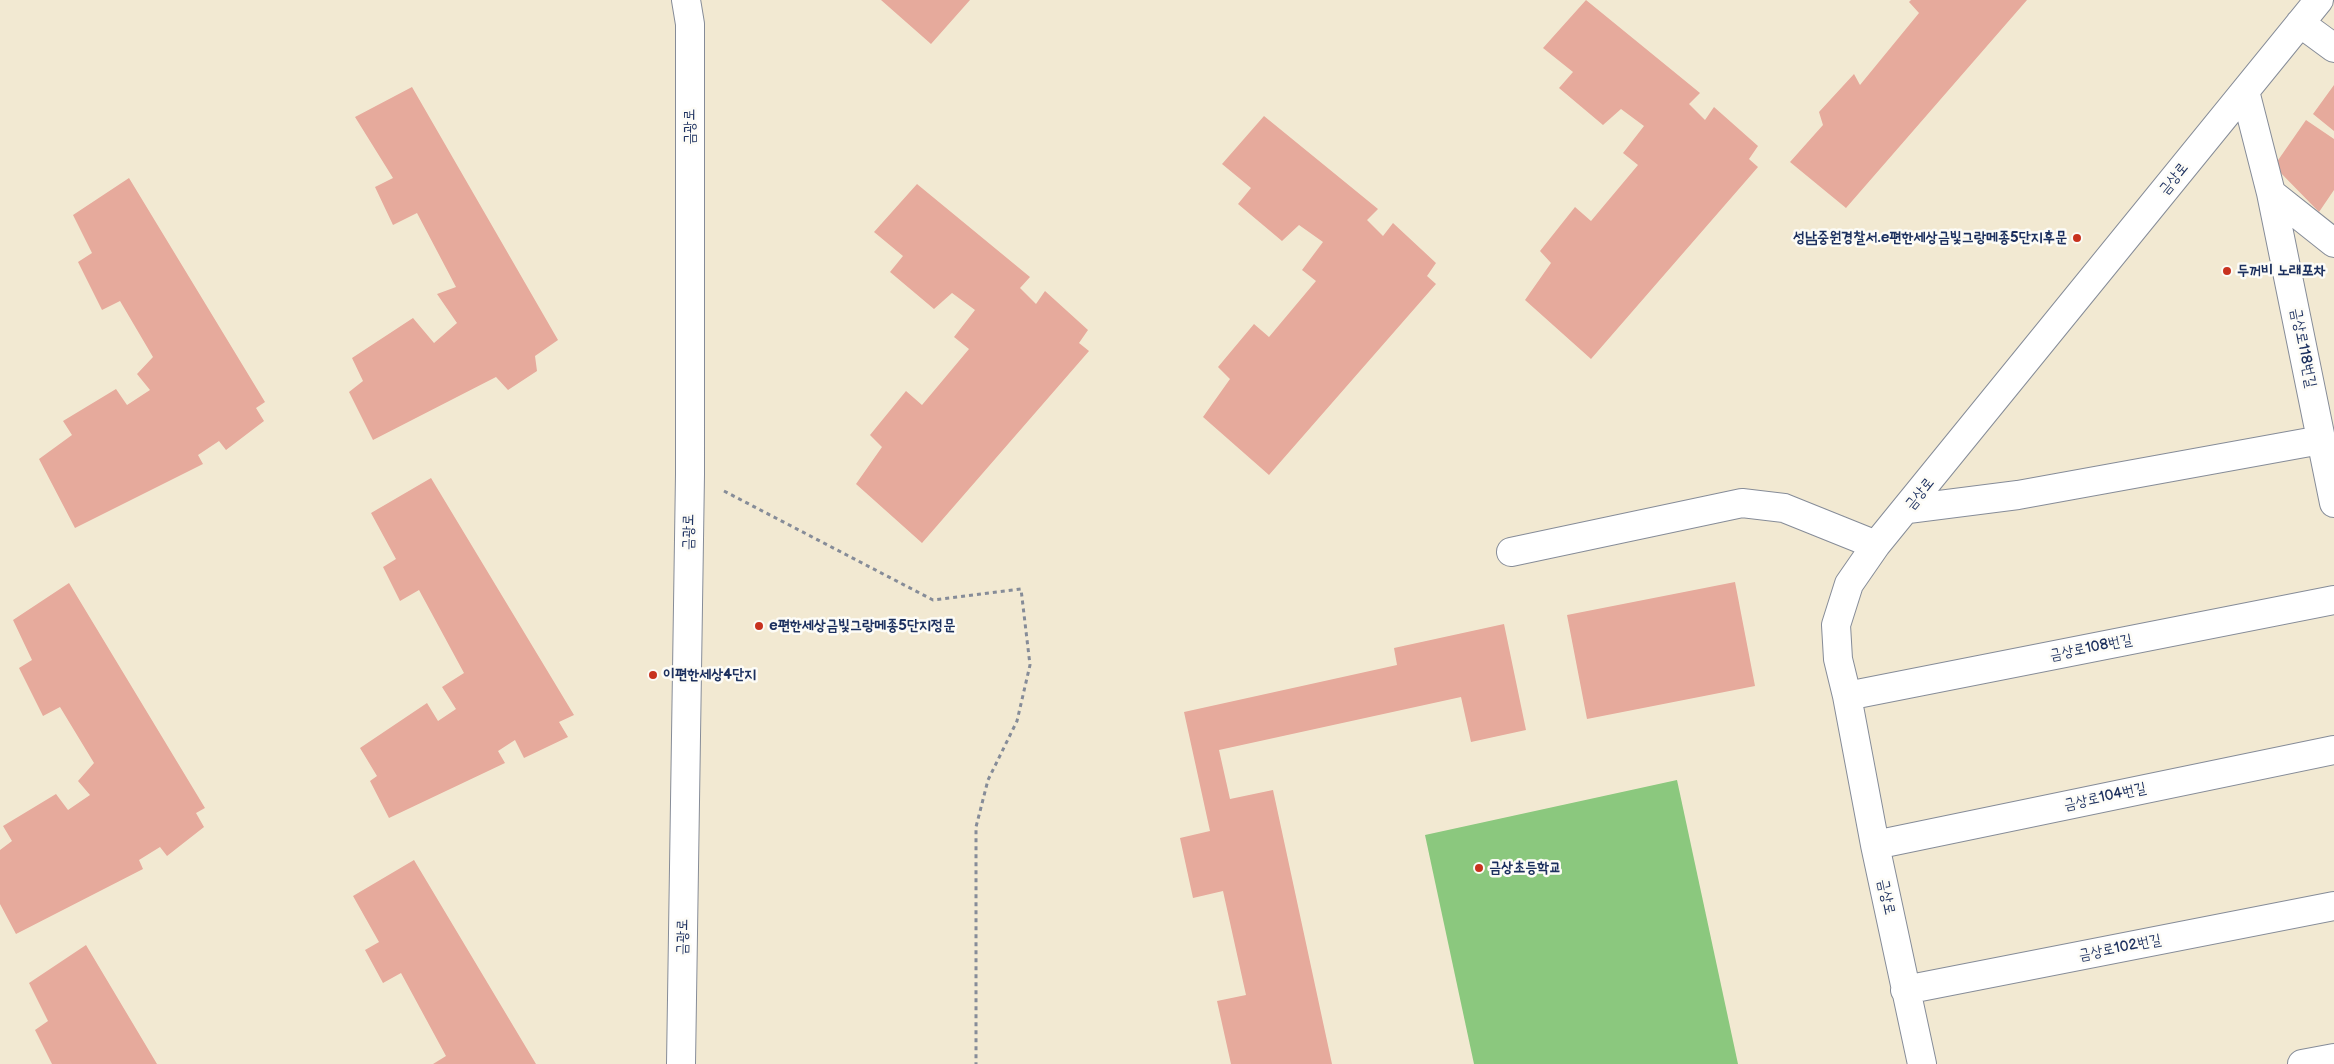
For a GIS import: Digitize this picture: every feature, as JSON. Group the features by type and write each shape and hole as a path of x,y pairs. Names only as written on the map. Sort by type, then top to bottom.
{"street":[{"name":"금광로","path":"681,1064 690,474 690,24 686,0"},
{"name":"금상로","path":"1922,1064 1905,990 1838,659 1836,626 1849,584 1876,545 1908,509 2319,0"},
{"path":"2300,23 2334,48"},
{"name":"금상로118번길","path":"2245,91 2272,193 2334,503"},
{"path":"2272,193 2334,243"},
{"path":"1908,509 2018,495 2321,440"},
{"path":"1511,552 1742,503 1784,508 1876,545"},
{"name":"금상로108번길","path":"1847,696 2334,600"},
{"name":"금상로104번길","path":"1875,845 2334,750"},
{"name":"금상로102번길","path":"1905,990 2334,906"},
{"path":"2302,1064 2334,1058"}],"path":[{"path":"690,474 933,600 1022,589 1030,665 1017,721 988,780 976,828 976,1064"}],"green space":[{"path":"1677,780 1738,1064 1474,1064 1425,835"}],"building":[{"path":"881,0 970,0 931,44"},
{"path":"1586,0 1700,93 1689,104 1705,120 1714,107 1758,146 1749,159 1758,167 1591,359 1525,300 1551,263 1540,251 1575,207 1591,221 1638,165 1623,153 1644,126 1621,109 1603,125 1559,88 1573,72 1543,48"},
{"path":"1911,0 2027,0 1846,208 1790,162 1823,125 1819,112 1854,74 1860,85 1919,13 1909,2"},
{"path":"2334,85 2334,131 2313,114"},
{"path":"412,87 558,340 535,356 537,371 508,390 496,377 373,440 349,392 363,381 352,358 413,318 434,343 457,323 437,294 456,287 417,213 393,225 375,187 393,178 355,117"},
{"path":"1264,116 1378,209 1367,220 1383,236 1393,223 1436,263 1427,276 1436,284 1269,475 1203,417 1230,379 1218,367 1254,324 1269,337 1316,281 1302,270 1323,242 1299,225 1282,241 1238,204 1251,188 1222,164"},
{"path":"2306,120 2334,139 2334,190 2319,212 2274,166"},
{"path":"129,178 265,402 256,408 264,421 226,450 219,441 198,455 203,464 75,528 39,459 72,435 63,421 116,389 127,405 150,390 137,374 153,357 120,301 102,310 78,262 92,253 73,215"},
{"path":"917,184 1030,277 1020,288 1036,304 1045,291 1088,330 1079,343 1089,351 922,543 856,484 882,447 870,435 906,391 922,405 969,349 954,337 975,310 952,293 934,309 890,272 903,256 874,232"},
{"path":"431,478 574,715 559,722 568,737 524,758 515,740 498,751 505,763 389,818 370,781 377,776 360,748 427,703 438,721 456,709 442,687 464,673 419,590 400,601 383,567 396,559 371,513"},
{"path":"1735,582 1755,686 1587,719 1567,615"},
{"path":"69,583 205,808 196,813 204,827 167,856 160,847 139,860 143,869 16,934 0,904 0,850 12,841 3,826 56,794 68,810 90,795 78,781 94,763 60,707 43,716 19,668 32,660 13,620"},
{"path":"1504,624 1526,730 1471,742 1461,697 1219,750 1230,799 1273,790 1332,1064 1231,1064 1217,1001 1246,995 1223,891 1193,898 1180,838 1210,831 1184,712 1397,665 1394,648"},
{"path":"414,860 536,1064 433,1064 446,1056 401,973 383,983 365,950 379,942 353,896"},
{"path":"86,945 157,1064 52,1064 35,1030 48,1021 29,983"}],"place":[{"name":"성남중원경찰서.e편한세상금빛그랑메종5단지후문","path":"2077,238"},
{"name":"두꺼비 노래포차","path":"2227,271"},
{"name":"e편한세상금빛그랑메종5단지정문","path":"759,626"},
{"name":"이편한세상4단지","path":"653,675"},
{"name":"금상초등학교","path":"1479,868"}]}
